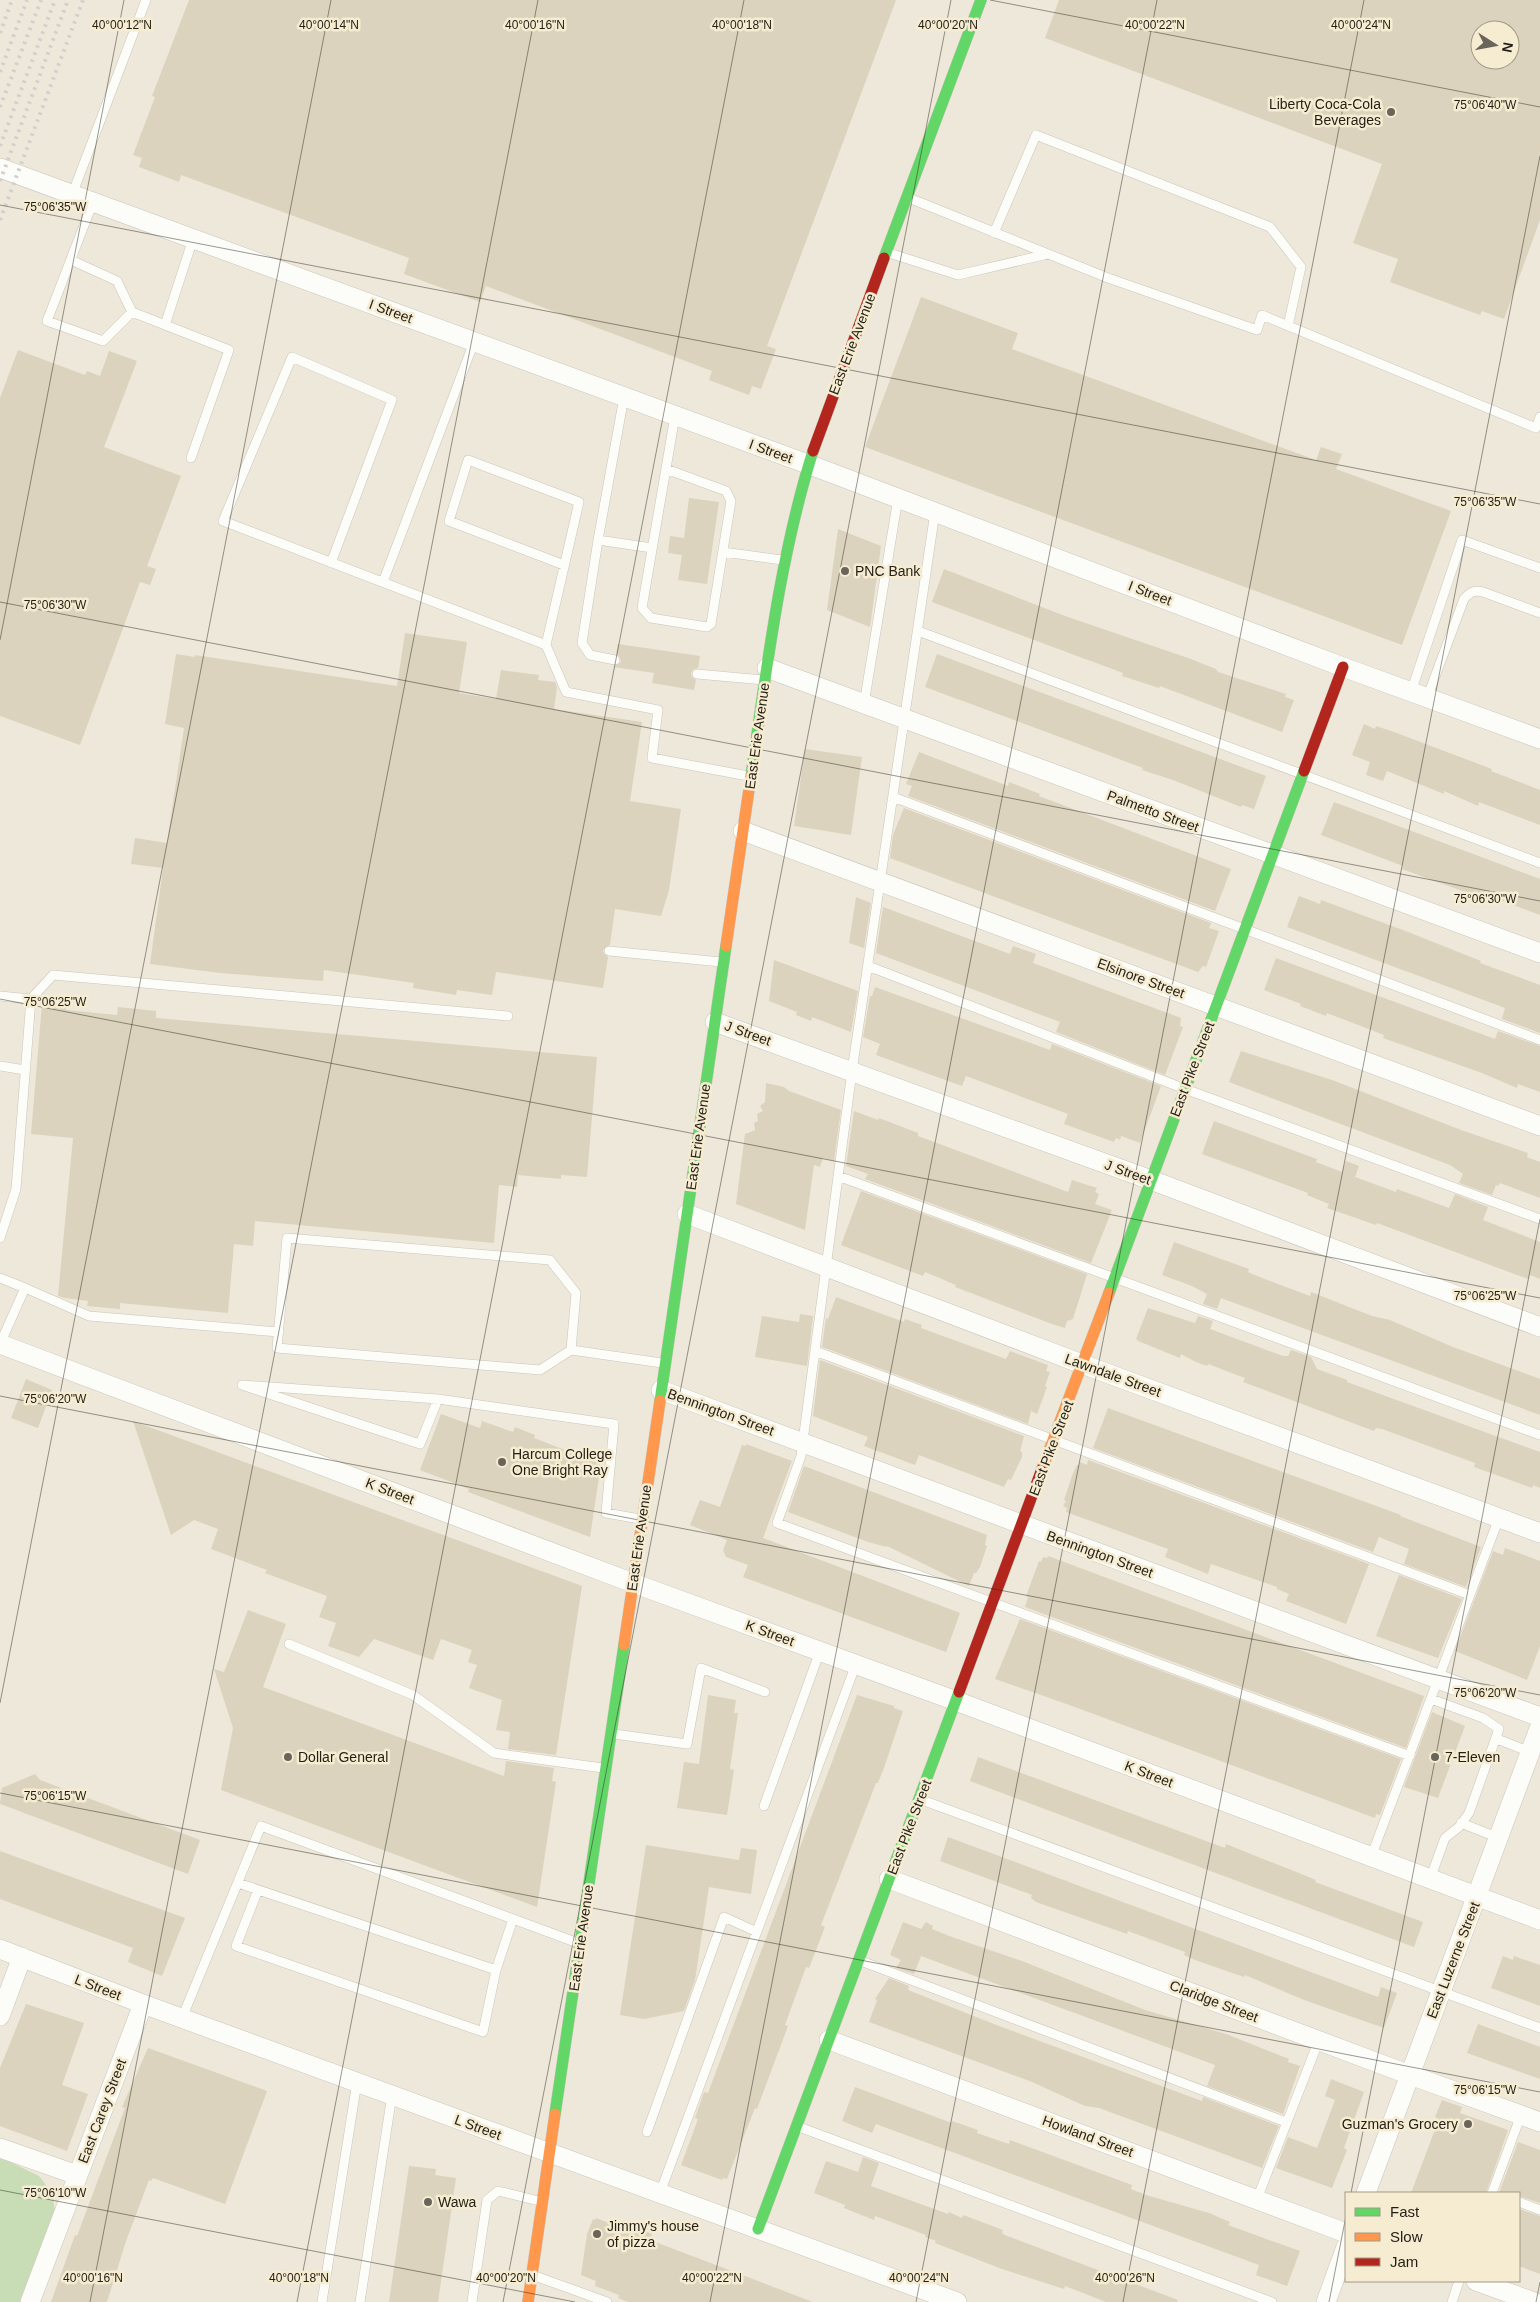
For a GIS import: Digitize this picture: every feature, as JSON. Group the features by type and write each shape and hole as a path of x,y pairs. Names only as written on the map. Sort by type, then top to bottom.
{"main road":[{"name":"East Erie Avenue","path":"528,2302 784,560 808,464 980,0"},
{"name":"East Pike Street","path":"758,2229 1343,667"}],"street":[{"name":"I Street","path":"0,168 808,464 1343,667 1540,739"},
{"name":"Palmetto Street","path":"766,674 904,718 1272,855 1540,952"},
{"name":"Elsinore Street","path":"743,831 1540,1126"},
{"name":"J Street","path":"715,1022 1151,1180 1540,1327"},
{"name":"Lawndale Street","path":"687,1214 1082,1364 1540,1533"},
{"name":"K Street","path":"0,1344 633,1583 956,1701 1540,1920"},
{"name":"Bennington Street","path":"661,1390 1540,1717"},
{"name":"East Luzerne Street","path":"1366,2192 1540,1726"},
{"name":"Claridge Street","path":"890,1879 1540,2122"},
{"name":"L Street","path":"0,1949 143,2004 957,2302"},
{"path":"0,2016 22,1957"},
{"name":"East Carey Street","path":"30,2302 143,2004"},
{"name":"Howland Street","path":"829,2040 1345,2233"},
{"path":"0,2148 78,2175"},
{"path":"1326,2302 1345,2250"},
{"path":"1479,2282 1534,2302"}],"lane":[{"path":"72,195 146,0"},
{"path":"994,233 1036,135 1270,227 1301,267 1288,326"},
{"path":"907,197 1108,278 1257,330 1262,315 1538,429 1540,417"},
{"path":"93,202 47,322 103,341 132,312"},
{"path":"165,325 193,238"},
{"path":"886,252 958,275 1048,254"},
{"path":"71,260 117,282 132,312 229,350 192,458"},
{"path":"383,582 474,342"},
{"path":"331,563 392,400 292,357 223,521 331,563 546,645"},
{"path":"615,660 590,654 582,643 598,540 624,397"},
{"path":"666,469 726,491 731,501 711,624 707,627 651,618 642,608 675,416"},
{"path":"564,565 449,521 468,460 578,502 564,565 546,645 566,692 658,710 652,758 751,776"},
{"path":"864,704 898,498"},
{"path":"935,512 852,1071 800,1456 777,1524 1410,1756"},
{"path":"598,540 652,548"},
{"path":"1419,695 1462,540 1540,568"},
{"path":"723,552 784,560"},
{"path":"1419,695 1464,599 1469,594 1475,591 1483,592 1540,612"},
{"path":"918,631 1540,863"},
{"path":"697,674 766,674"},
{"path":"892,797 1540,1040"},
{"path":"609,951 724,963"},
{"path":"868,966 1184,1090 1540,1219"},
{"path":"0,1238 16,1189 31,998 53,975 508,1016"},
{"path":"0,996 31,998"},
{"path":"0,1066 25,1070"},
{"path":"838,1176 1540,1435"},
{"path":"571,1350 576,1293 550,1260 287,1238 277,1348 540,1370 571,1350 665,1364"},
{"path":"0,1278 89,1316 279,1332"},
{"path":"0,1344 25,1288"},
{"path":"815,1351 1470,1595"},
{"path":"438,1399 420,1444 242,1384 438,1399 614,1424 606,1513 642,1520"},
{"path":"1371,1857 1499,1518"},
{"path":"289,1644 412,1694 494,1753 606,1769"},
{"path":"764,1806 820,1651"},
{"path":"660,2193 856,1664"},
{"path":"611,1734 687,1744 701,1668 765,1692"},
{"path":"1430,1879 1445,1838 1469,1813 1499,1729 1483,1718 1431,1699"},
{"path":"1497,1739 1530,1752"},
{"path":"920,1799 1540,2028"},
{"path":"1461,1823 1499,1838"},
{"path":"182,2018 261,1826 581,1943"},
{"path":"238,1883 496,1970"},
{"path":"258,1890 236,1946 483,2032 496,1970 513,1919"},
{"path":"647,2132 724,1917 757,1932"},
{"path":"859,1960 1286,2122"},
{"path":"1256,2199 1319,2040"},
{"path":"322,2302 357,2082"},
{"path":"360,2302 392,2095"},
{"path":"1493,2192 1521,2115"},
{"path":"797,2126 1272,2302"},
{"path":"472,2302 487,2200 498,2191 543,2202"},
{"path":"1520,2202 1540,2210"},
{"path":"532,2275 607,2302"},
{"path":"1452,2302 1460,2282"}],"green space":[{"path":"0,2157 39,2176 52,2193 55,2211 21,2302 0,2302"}],"building":[{"path":"189,0 896,0 767,346 776,349 761,389 752,386 749,395 709,380 712,371 486,286 480,302 404,274 409,258 181,175 179,182 139,167 142,158 133,155 155,97 152,96"},
{"name":"Liberty Coca-Cola Beverages","path":"1059,0 1540,0 1540,220 1504,319 1482,311 1480,315 1390,282 1398,259 1353,243 1382,164 1045,38"},
{"path":"921,297 1018,333 1012,349 1316,460 1321,447 1342,454 1336,469 1451,511 1402,645 865,447"},
{"path":"18,350 85,375 87,371 100,376 109,351 137,361 104,447 181,476 147,566 156,569 150,585 140,582 80,745 0,716 0,398"},
{"path":"689,498 719,502 707,584 678,580 682,555 668,553 670,536 684,538"},
{"path":"838,529 881,546 870,627 827,610"},
{"path":"944,569 1065,616 1188,658 1216,669 1218,672 1286,694 1285,697 1294,700 1282,732 1160,686 1159,688 1122,676 1123,673 932,602"},
{"path":"405,633 467,642 459,693 496,699 501,670 539,675 538,680 555,682 557,687 554,709 642,722 630,801 681,809 669,890 661,916 615,909 610,945 603,950 604,954 608,957 603,988 496,972 492,995 457,990 456,995 413,988 414,983 324,970 323,981 220,973 150,964 163,868 131,864 135,838 167,843 184,728 165,724 176,654 195,657 195,655 397,686"},
{"path":"618,644 700,656 698,668 694,669 691,673 692,677 696,680 694,690 652,683 654,673 613,667 621,661 616,654"},
{"path":"937,654 1266,776 1254,809 1242,805 1241,807 1142,770 1143,768 925,687"},
{"path":"1364,724 1375,729 1376,726 1394,732 1492,769 1491,771 1540,790 1540,825 1479,802 1478,806 1444,791 1444,794 1387,771 1383,781 1366,775 1370,762 1352,755"},
{"path":"805,749 862,757 851,835 794,826"},
{"path":"919,752 1008,786 1009,782 1040,794 1039,796 1231,869 1215,911 908,796 912,786 906,784"},
{"path":"1334,802 1540,879 1540,915 1481,893 1480,897 1437,882 1402,869 1403,866 1321,835"},
{"path":"904,808 1211,923 1209,928 1219,931 1206,967 1203,966 1198,972 890,858 893,835"},
{"path":"1299,896 1320,904 1321,900 1403,930 1481,961 1480,963 1540,985 1540,1033 1502,1019 1505,1008 1287,927"},
{"path":"856,897 871,903 864,948 849,943"},
{"path":"883,907 1010,954 1013,946 1036,954 1033,963 1181,1018 1180,1026 1183,1027 1165,1075 1056,1032 1060,1022 876,953"},
{"path":"1276,958 1495,1039 1498,1031 1540,1046 1540,1092 1518,1084 1517,1088 1482,1073 1383,1038 1384,1035 1327,1013 1326,1016 1300,1006 1301,1004 1264,990"},
{"path":"774,960 858,991 851,1032 812,1017 811,1021 796,1015 797,1012 769,1001"},
{"path":"875,987 1050,1050 1052,1044 1161,1086 1140,1143 1121,1136 1120,1140 1116,1138 1114,1142 1064,1124 1068,1114 966,1076 962,1086 876,1055 880,1044 863,1037 870,996 872,996"},
{"path":"42,1004 66,1006 66,1010 117,1015 118,1007 156,1011 156,1018 597,1057 587,1177 561,1175 561,1179 518,1175 517,1187 499,1185 494,1243 255,1221 253,1246 234,1244 228,1313 120,1303 120,1309 87,1306 88,1301 58,1296 73,1138 31,1134"},
{"path":"1241,1051 1332,1080 1461,1130 1528,1153 1527,1157 1540,1162 1540,1198 1500,1183 1498,1186 1496,1185 1492,1195 1459,1183 1463,1174 1450,1165 1229,1082"},
{"path":"766,1083 784,1087 789,1091 841,1110 834,1161 823,1158 820,1167 814,1165 805,1230 736,1204 745,1134 755,1130 754,1123 758,1121 757,1114 763,1111 760,1106 765,1102"},
{"path":"854,1111 878,1120 879,1118 918,1133 918,1136 1068,1192 1072,1180 1097,1188 1095,1192 1099,1194 1095,1204 1112,1210 1091,1263 865,1179 868,1174 846,1166"},
{"path":"1214,1121 1317,1159 1316,1162 1342,1172 1346,1161 1359,1166 1355,1177 1396,1192 1397,1189 1449,1208 1455,1194 1488,1207 1483,1220 1540,1242 1540,1279 1530,1275 1528,1279 1377,1223 1376,1225 1327,1208 1329,1204 1307,1195 1308,1193 1202,1154"},
{"path":"861,1191 1087,1274 1073,1319 1067,1321 1065,1328 1052,1324 955,1287 956,1285 925,1272 923,1276 841,1245"},
{"path":"1174,1242 1249,1269 1248,1272 1310,1296 1311,1292 1372,1316 1390,1320 1453,1347 1540,1379 1540,1415 1221,1298 1217,1309 1203,1304 1207,1294 1192,1286 1162,1275"},
{"path":"836,1297 904,1322 905,1319 922,1325 921,1328 1006,1359 1010,1351 1048,1365 1046,1371 1050,1372 1045,1386 1047,1387 1037,1414 1031,1411 1028,1424 822,1347 826,1318 828,1319"},
{"path":"1148,1308 1195,1323 1198,1316 1213,1321 1210,1329 1283,1356 1288,1356 1291,1350 1311,1357 1317,1369 1347,1380 1347,1382 1540,1452 1540,1488 1533,1485 1532,1488 1474,1467 1475,1463 1382,1429 1376,1428 1374,1431 1243,1382 1245,1378 1208,1364 1207,1366 1196,1362 1181,1354 1180,1358 1138,1341 1136,1339"},
{"path":"800,1314 813,1316 807,1366 755,1357 762,1316 799,1322"},
{"path":"820,1360 1024,1436 1020,1451 1022,1452 1022,1457 1011,1480 1008,1479 1004,1487 919,1455 915,1465 864,1446 868,1437 813,1416"},
{"path":"26,1379 52,1390 38,1428 11,1418"},
{"path":"1108,1408 1401,1515 1481,1547 1466,1587 1404,1564 1409,1549 1379,1537 1373,1552 1093,1448"},
{"path":"441,1414 480,1428 482,1421 513,1432 515,1427 535,1435 534,1438 601,1464 590,1537 468,1492 469,1489 420,1470"},
{"path":"133,1421 582,1586 556,1755 508,1749 510,1732 496,1730 502,1700 469,1688 477,1665 468,1662 472,1650 441,1639 433,1660 374,1639 359,1657 328,1646 336,1623 319,1617 327,1596 265,1573 267,1570 211,1549 218,1529 194,1520 171,1535"},
{"path":"746,1444 792,1461 763,1538 960,1613 946,1652 743,1577 748,1565 726,1557 723,1550 727,1540 690,1525 700,1500 720,1507 742,1445 746,1446"},
{"path":"1088,1460 1369,1564 1346,1624 1286,1601 1289,1594 1277,1589 1277,1587 1211,1564 1208,1574 1165,1557 1168,1549 1066,1512 1067,1508 1063,1506 1066,1501 1064,1500 1073,1473 1080,1462 1087,1465"},
{"path":"804,1466 987,1535 985,1545 987,1546 980,1567 974,1573 969,1586 887,1546 868,1542 788,1512"},
{"path":"1505,1548 1540,1561 1540,1646 1527,1680 1455,1651 1493,1551 1503,1555"},
{"path":"1048,1556 1424,1696 1406,1748 1025,1607 1028,1597 1026,1596 1039,1561 1041,1562 1043,1557 1047,1558"},
{"path":"1399,1575 1462,1599 1438,1658 1376,1636"},
{"path":"248,1610 286,1624 263,1687 504,1776 506,1761 554,1768 552,1781 556,1782 537,1907 221,1790 233,1728 214,1669 224,1672"},
{"path":"1020,1619 1401,1759 1380,1815 1376,1814 1375,1818 995,1679"},
{"path":"708,1695 736,1700 734,1713 738,1713 730,1769 734,1770 727,1815 677,1808 684,1762 699,1764"},
{"path":"857,1695 894,1706 894,1708 903,1711 885,1765 878,1783 876,1783 821,1925 825,1927 809,1968 806,1967 785,2025 788,2026 757,2109 755,2108 727,2179 723,2178 722,2180 681,2165 698,2119 695,2118 704,2092 708,2093"},
{"name":"7-Eleven","path":"1432,1712 1465,1726 1438,1798 1404,1787"},
{"path":"978,1757 1225,1848 1226,1844 1316,1880 1315,1882 1423,1922 1414,1947 970,1781"},
{"path":"35,1774 40,1780 200,1840 188,1874 0,1804 2,1788"},
{"path":"948,1837 1378,1997 1381,1987 1397,1993 1384,2028 1304,2000 1245,1975 1244,1977 1195,1960 1184,1955 1185,1952 1128,1931 1127,1934 1036,1902 1031,1898 1032,1895 940,1861"},
{"path":"646,1845 739,1860 741,1848 757,1850 751,1894 709,1887 695,1980 684,2011 644,2019 620,2015"},
{"path":"0,1851 185,1918 162,1976 128,1962 133,1948 0,1899"},
{"path":"903,1922 921,1929 926,1922 933,1926 932,1929 1022,1961 1145,2010 1226,2034 1289,2059 1288,2062 1300,2066 1283,2114 1207,2086 1215,2065 921,1956 914,1974 896,1968 901,1960 890,1955"},
{"path":"1503,1956 1513,1960 1514,1956 1540,1965 1540,2006 1491,1988"},
{"path":"889,1978 909,1986 908,1990 994,2024 1202,2101 1203,2097 1279,2126 1262,2168 1099,2108 1085,2106 1032,2082 869,2022 877,2000 875,1999"},
{"path":"26,2004 84,2023 62,2085 88,2094 67,2151 0,2126 0,2068"},
{"path":"1478,2024 1540,2047 1540,2079 1467,2053"},
{"path":"148,2048 267,2091 225,2204 153,2178 151,2181 149,2180 126,2241 107,2302 51,2302 125,2108 122,2107"},
{"path":"1331,2079 1364,2092 1344,2148 1347,2150 1332,2188 1276,2168 1288,2137 1317,2148 1335,2100 1325,2096"},
{"path":"855,2087 952,2123 952,2121 978,2130 977,2133 1009,2144 1010,2140 1132,2185 1131,2189 1146,2195 1209,2213 1230,2222 1228,2225 1300,2251 1287,2286 1256,2275 1259,2265 876,2124 872,2133 842,2121"},
{"path":"1442,2100 1462,2107 1460,2113 1508,2130 1486,2192 1411,2192 1439,2119 1435,2117"},
{"path":"1518,2142 1540,2150 1540,2203 1520,2196 1520,2192 1499,2192"},
{"path":"863,2157 879,2163 871,2186 948,2214 949,2212 962,2218 963,2215 1003,2230 1002,2233 1005,2235 1178,2300 1177,2302 1106,2302 1065,2286 1064,2289 1002,2269 935,2243 936,2241 925,2237 926,2235 875,2216 874,2220 844,2208 845,2205 814,2193 826,2161 858,2172"},
{"path":"409,2166 436,2169 435,2175 456,2178 438,2302 389,2302"},
{"path":"1520,2209 1540,2216 1540,2274 1520,2266"},
{"path":"596,2218 629,2231 631,2225 652,2234 650,2240 813,2302 628,2302 618,2298 619,2295 595,2286 596,2281 581,2275 587,2234 593,2219 595,2220"}],"railway":[{"path":"0,33 12,0"},
{"path":"0,72 27,0"},
{"path":"0,107 41,0"},
{"path":"0,146 55,0"},
{"path":"0,181 68,0"},
{"path":"0,220 83,0"}],"traffic: fast":[{"path":"884,258 981,0"},
{"path":"751,776 783,571 813,451"},
{"path":"1109,1293 1304,771"},
{"path":"660,1401 726,946"},
{"path":"555,2114 624,1645"},
{"path":"758,2229 959,1692"}],"traffic: slow":[{"path":"726,946 751,776"},
{"path":"1042,1469 1109,1293"},
{"path":"624,1645 660,1401"},
{"path":"528,2302 555,2114"}],"traffic: jam":[{"path":"813,451 884,258"},
{"path":"1304,771 1343,667"},
{"path":"959,1692 1042,1469"}],"place":[{"name":"Liberty Coca-Cola Beverages","path":"1391,112"},
{"name":"PNC Bank","path":"845,571"},
{"name":"Harcum College One Bright Ray","path":"502,1462"},
{"name":"Dollar General","path":"288,1757"},
{"name":"7-Eleven","path":"1435,1757"},
{"name":"Guzman's Grocery","path":"1468,2124"},
{"name":"Wawa","path":"428,2202"},
{"name":"Jimmy's house of pizza","path":"597,2234"}]}
